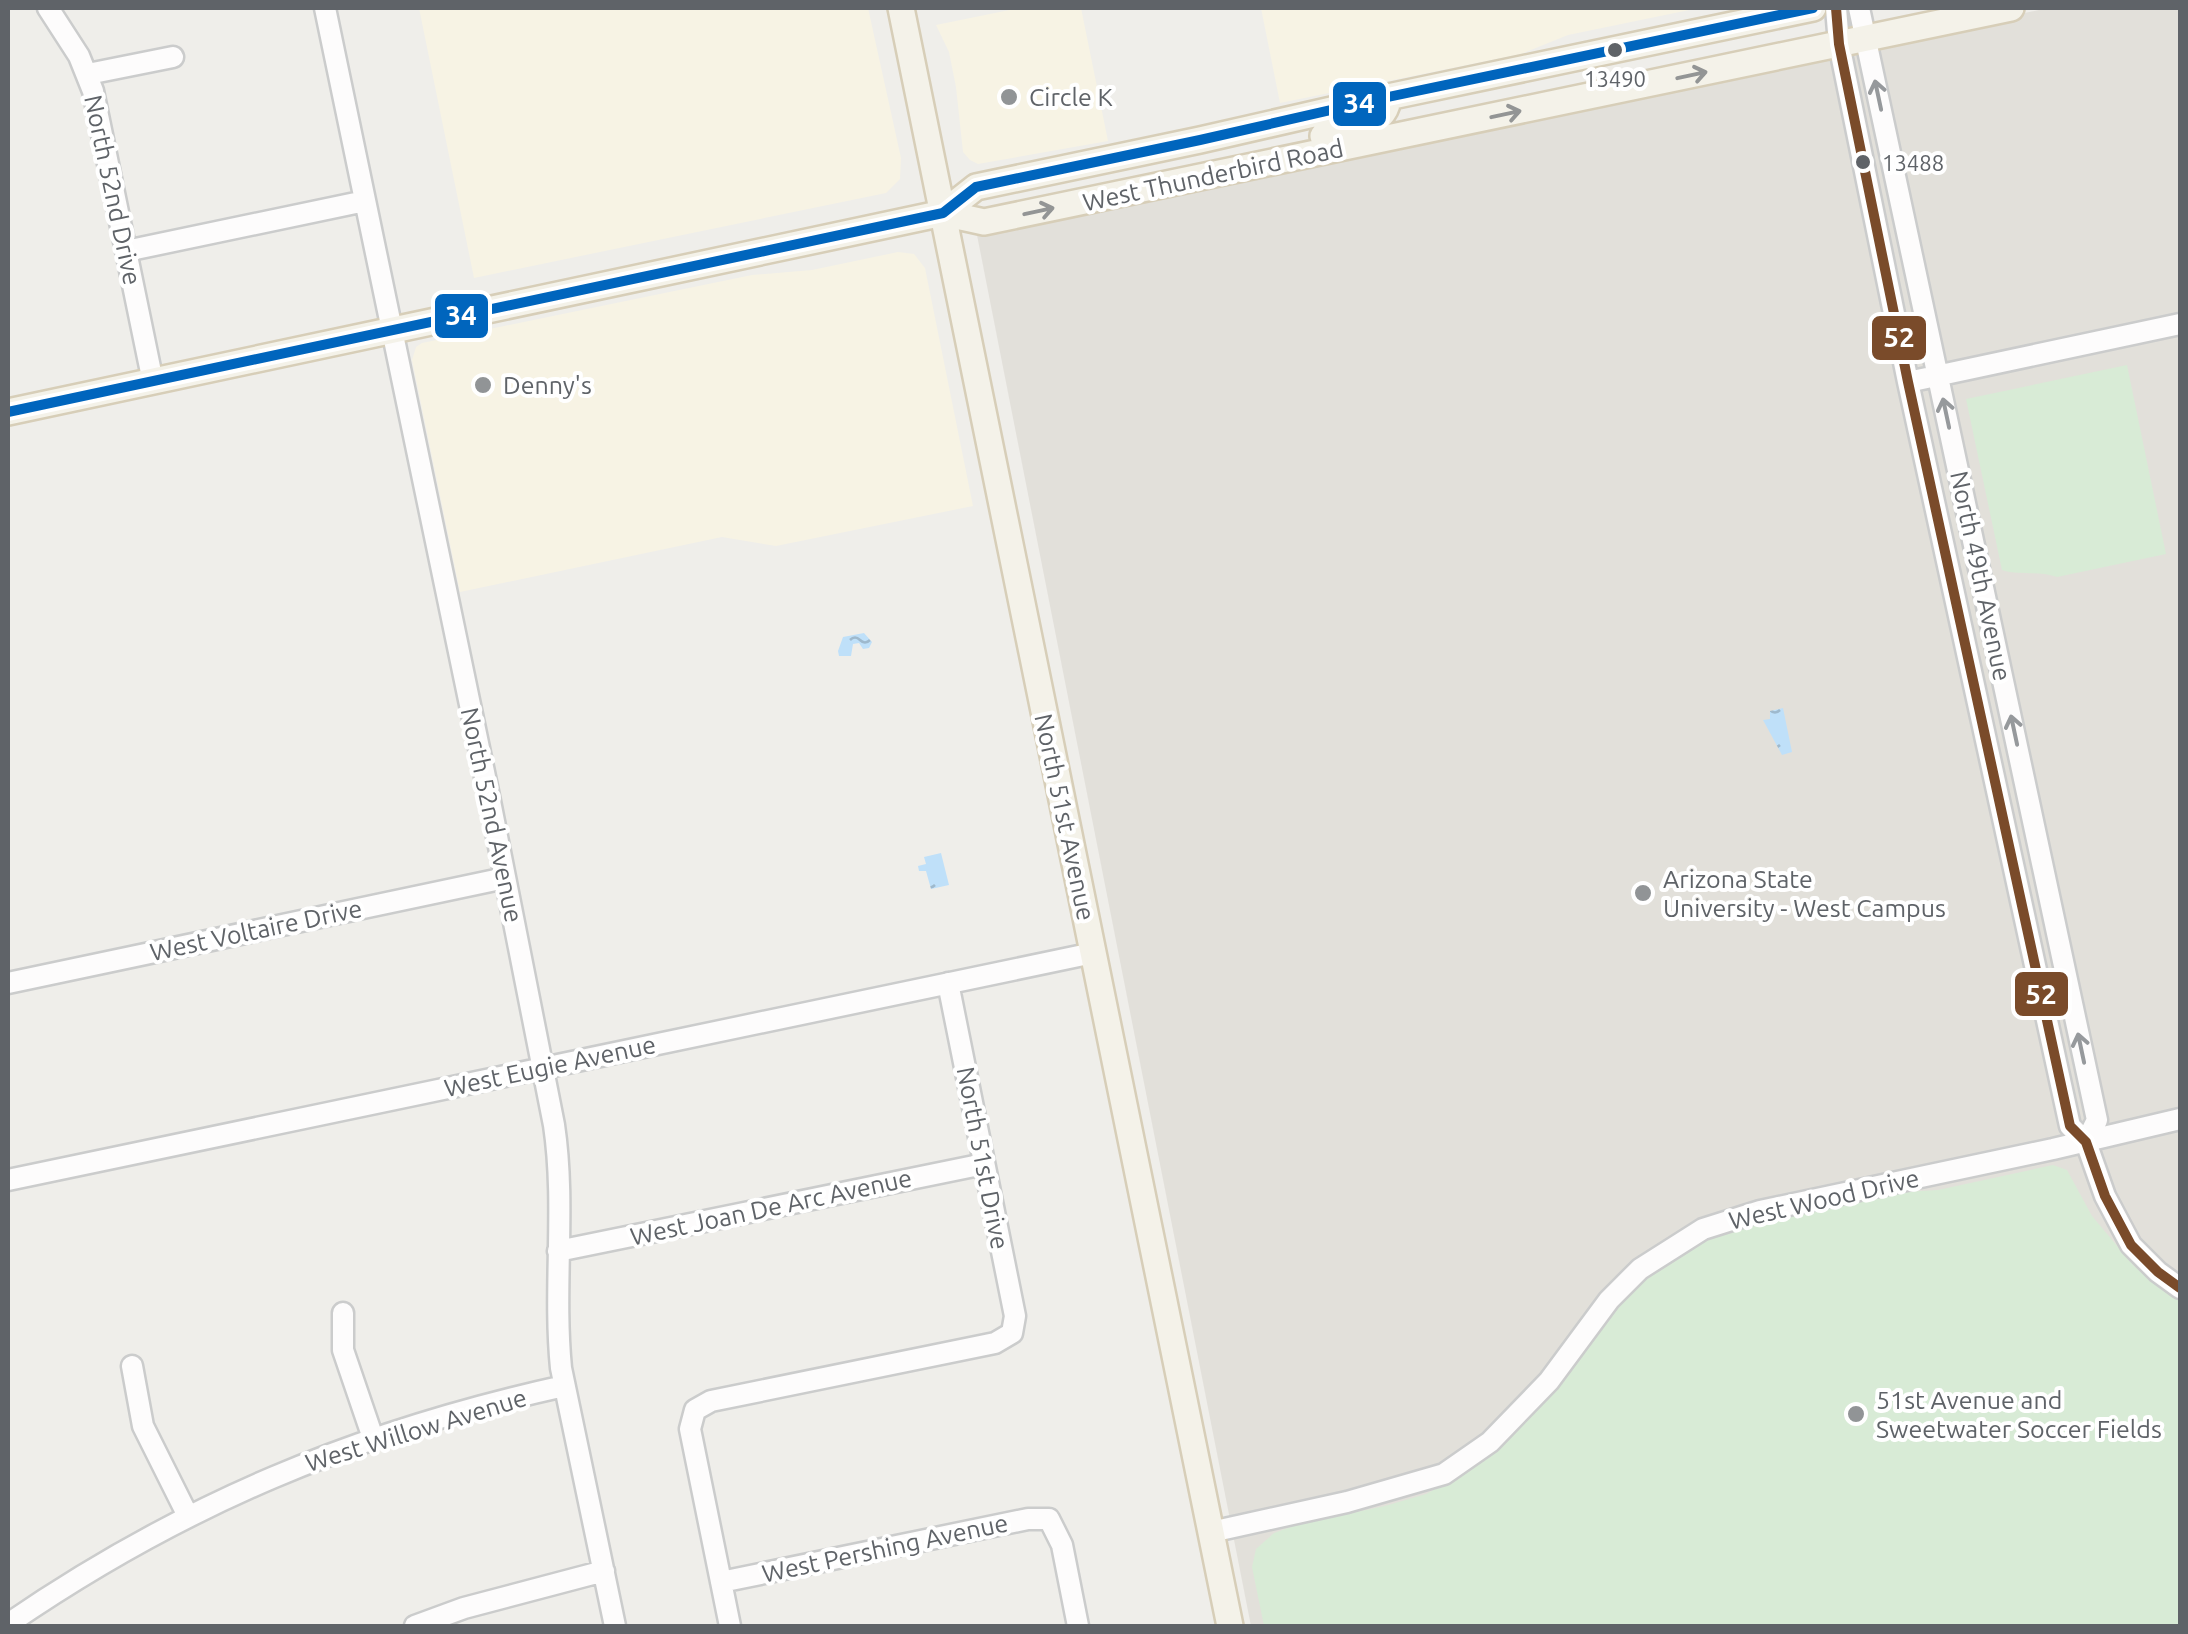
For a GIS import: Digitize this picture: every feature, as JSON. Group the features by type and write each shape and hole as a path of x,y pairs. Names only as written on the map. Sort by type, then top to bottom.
{"main road":[{"name":"North 51st Avenue","path":"901,8 1230,1626"},
{"name":"West Thunderbird Road","path":"8,412 943,212 976,187 1813,8"},
{"name":"West Thunderbird Road","path":"943,212 984,222 2011,8"},
{"path":"1548,63 1558,104"},
{"path":"1288,160 1304,140 1373,122 1384,113 1388,97"}],"street":[{"name":"North 52nd Drive","path":"48,8 88,74 153,382"},
{"name":"North 52nd Avenue","path":"325,8 543,1067 559,1159 556,1325 564,1386 615,1626"},
{"name":"North 49th Avenue","path":"1836,8 1839,44 1908,382 2070,1126 2086,1142 2112,1210 2131,1245 2180,1288"},
{"name":"North 49th Avenue","path":"1860,8 2097,1120 2086,1142"},
{"path":"88,74 174,57"},
{"path":"126,252 365,201"},
{"path":"1908,382 2180,324"},
{"name":"West Voltaire Drive","path":"8,983 505,878"},
{"name":"West Eugie Avenue","path":"8,1180 1093,952"},
{"name":"North 51st Drive","path":"720,1582 690,1430 695,1410 711,1401 995,1343 1012,1333 1015,1316 948,983"},
{"name":"West Wood Drive","path":"1211,1532 1347,1502 1444,1474 1490,1442 1548,1381 1609,1300 1640,1269 1703,1229 1760,1211 2180,1119"},
{"name":"West Joan De Arc Avenue","path":"558,1251 984,1164"},
{"path":"344,1313 343,1350 372,1438"},
{"path":"132,1366 143,1426 188,1516"},
{"name":"West Willow Avenue","path":"8,1624 118,1554 273,1476 372,1438 564,1386"},
{"name":"West Pershing Avenue","path":"720,1582 1028,1518 1050,1520 1062,1545 1078,1626"},
{"path":"415,1626 464,1608 604,1571"},
{"path":"720,1582 730,1626"}],"shaded area":[{"path":"419,8 868,8 901,158 900,179 886,193 474,278"},
{"path":"1019,8 1081,8 1108,141 978,164 963,152 949,52 936,25"},
{"path":"1261,8 1699,8 1568,35 1521,54 1280,103"},
{"name":"Arizona State University - West Campus","path":"2048,8 2180,8 2180,1626 1251,1626 977,235"},
{"path":"898,252 914,254 925,268 973,506 776,546 722,537 460,592 412,360 416,347 752,275 812,270"}],"green space":[{"path":"2127,365 2166,554 2057,577 2002,570 1966,399"},
{"name":"51st Avenue and Sweetwater Soccer Fields","path":"2053,1165 2067,1170 2092,1216 2134,1266 2180,1300 2180,1626 1264,1626 1252,1567 1256,1549 1274,1533 1299,1524 1426,1494 1490,1457 1548,1395 1634,1286 1668,1260 1733,1227 1869,1194 1938,1190"}],"water":[{"path":"864,633 872,642 869,648 853,644 851,656 839,656 843,637"},
{"path":"1783,708 1792,752 1782,755 1763,720 1770,719 1770,711"},
{"path":"941,853 949,885 931,889 926,871 919,871 918,866 926,864 924,857"}],"transit line":[{"name":"34","path":"8,412 943,213 976,187 1813,8"},
{"name":"52","path":"1836,8 1839,44 1908,382 2070,1126 2086,1142 2105,1196 2131,1245 2180,1288"}],"place":[{"name":"13490","path":"1615,50"},
{"name":"Circle K","path":"1009,97"},
{"name":"13488","path":"1863,162"},
{"name":"Denny's","path":"483,385"},
{"name":"Arizona State University - West Campus","path":"1643,893"},
{"name":"51st Avenue and Sweetwater Soccer Fields","path":"1856,1414"}]}
